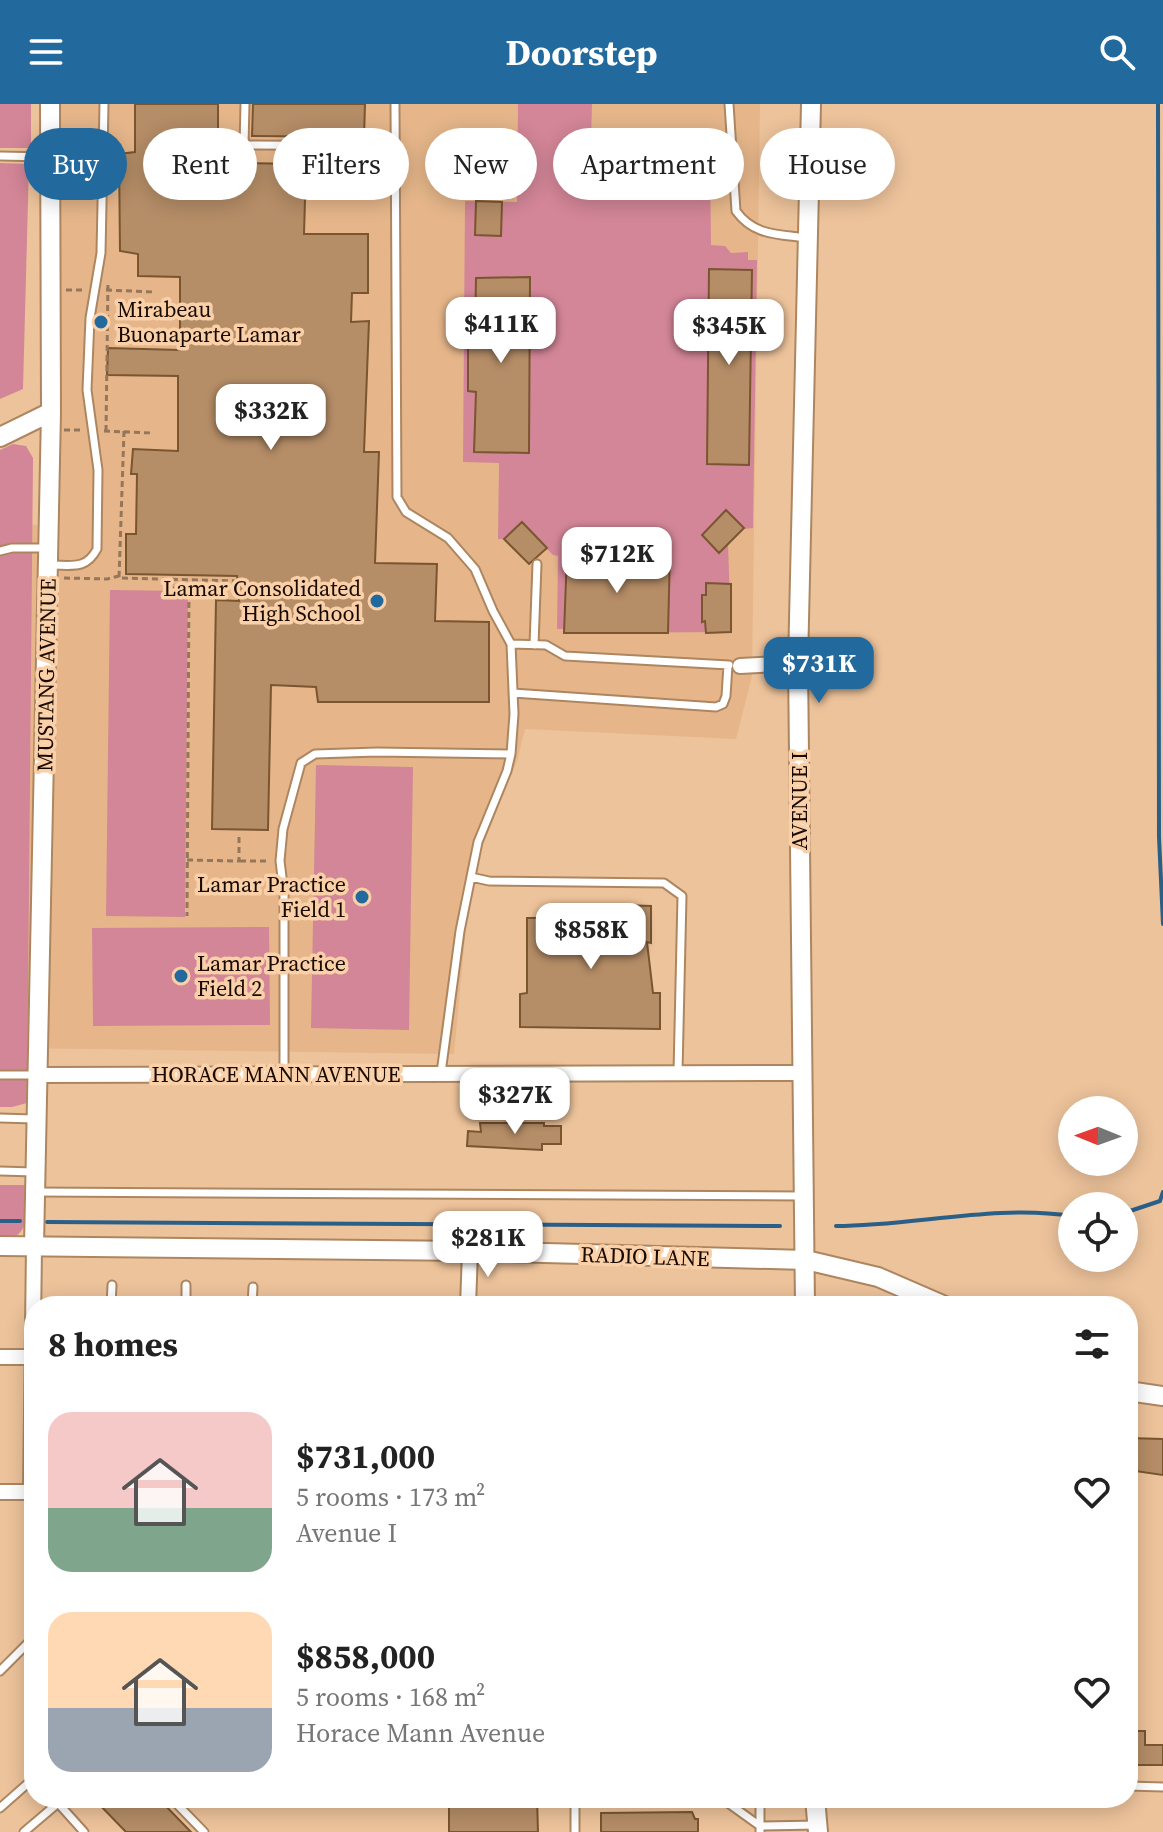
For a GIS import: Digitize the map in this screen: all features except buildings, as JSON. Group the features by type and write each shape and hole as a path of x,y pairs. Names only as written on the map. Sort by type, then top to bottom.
{"street":[{"name":"MUSTANG AVENUE","path":"50,104 50,128"},
{"name":"AVENUE I","path":"805,1296 798,663 811,104"},
{"name":"MUSTANG AVENUE","path":"34,1246 51,412 50,200"},
{"path":"0,437 51,412"},
{"path":"734,665 798,663"},
{"name":"HORACE MANN AVENUE","path":"38,1075 802,1073"},
{"name":"RADIO LANE","path":"0,1246 470,1251 806,1260 878,1277 922,1296"},
{"path":"34,1246 34,1296"},
{"path":"468,1296 470,1251"},
{"path":"0,1357 24,1357"},
{"path":"1138,1392 1163,1396"},
{"path":"0,1492 24,1492"},
{"path":"816,1808 818,1828"}],"lane":[{"path":"0,551 12,548 48,564 81,565 91,560 97,549 98,470 87,390 90,318 101,253 104,104"},
{"path":"245,104 244,145 273,145"},
{"path":"395,104 395,128"},
{"path":"729,104 736,211 746,225 764,232 808,238"},
{"path":"0,156 24,156"},
{"path":"395,200 397,497 406,512 448,538 475,569 511,644 511,754 478,842 460,931 441,1073"},
{"path":"534,645 537,564"},
{"path":"511,644 546,645 565,656 734,665 723,704 716,707 513,693"},
{"path":"284,1073 284,893 280,861 283,829 301,763 315,754 511,754"},
{"path":"471,877 489,881 664,883 682,896 678,1073"},
{"path":"0,1075 38,1075"},
{"path":"0,1118 37,1119"},
{"path":"0,1171 36,1172"},
{"path":"35,1192 305,1191 804,1196"},
{"path":"111,1296 112,1285"},
{"path":"186,1285 186,1296"},
{"path":"253,1287 253,1296"},
{"path":"0,1671 24,1647"},
{"path":"1138,1786 1163,1787"},
{"path":"0,1808 24,1787"},
{"path":"26,1831 52,1808"},
{"path":"67,1808 84,1832"},
{"path":"181,1808 204,1832"},
{"path":"575,1808 575,1832"},
{"path":"734,1808 760,1829 818,1828"},
{"path":"760,1808 760,1829"}],"path":[{"path":"106,431 108,275"},
{"path":"119,576 124,431"},
{"path":"48,564 107,579 119,576 238,581"},
{"path":"172,579 172,588 189,588 187,916"},
{"path":"239,837 239,861"},
{"path":"187,860 280,861"}],"shaded area":[{"path":"0,104 31,104 31,128 24,128 24,148 0,148"},
{"name":"Lamar Consolidated High School","path":"59,104 760,104 752,676 736,739 525,729 517,761 479,855 468,906 454,1054 13,1048 12,1107 0,1107 0,525 54,525 58,200 127,200 127,128 59,128"},
{"path":"518,104 592,104 591,128 553,128 553,200 710,200 711,245 725,246 731,253 748,252 748,260 757,260 753,528 744,529 728,544 731,632 564,633 564,629 557,629 558,556 546,548 529,564 504,539 498,539 499,463 463,462 465,201 537,200 537,128 518,128"},
{"path":"0,163 24,164 24,200 28,200 23,389 0,399"},
{"path":"13,444 26,446 33,458 27,1103 0,1107 0,450"},
{"path":"110,590 188,591 185,917 106,916"},
{"name":"Lamar Practice Field 1","path":"316,765 413,767 409,1030 311,1028"},
{"name":"Lamar Practice Field 2","path":"269,927 270,1025 93,1026 92,928"},
{"path":"0,1185 28,1185 23,1229 10,1239 0,1240"}],"waterway":[{"path":"1158,104 1159,837 1163,924"},
{"path":"1138,1208 1160,1201 1163,1192"},
{"path":"836,1226 1014,1212 1058,1215"},
{"path":"0,1221 20,1221"},
{"path":"47,1222 780,1226"}],"place":[{"name":"Mirabeau Buonaparte Lamar","path":"101,322"},
{"name":"Lamar Consolidated High School","path":"377,601"},
{"name":"Lamar Practice Field 1","path":"362,897"},
{"name":"Lamar Practice Field 2","path":"181,976"}]}
